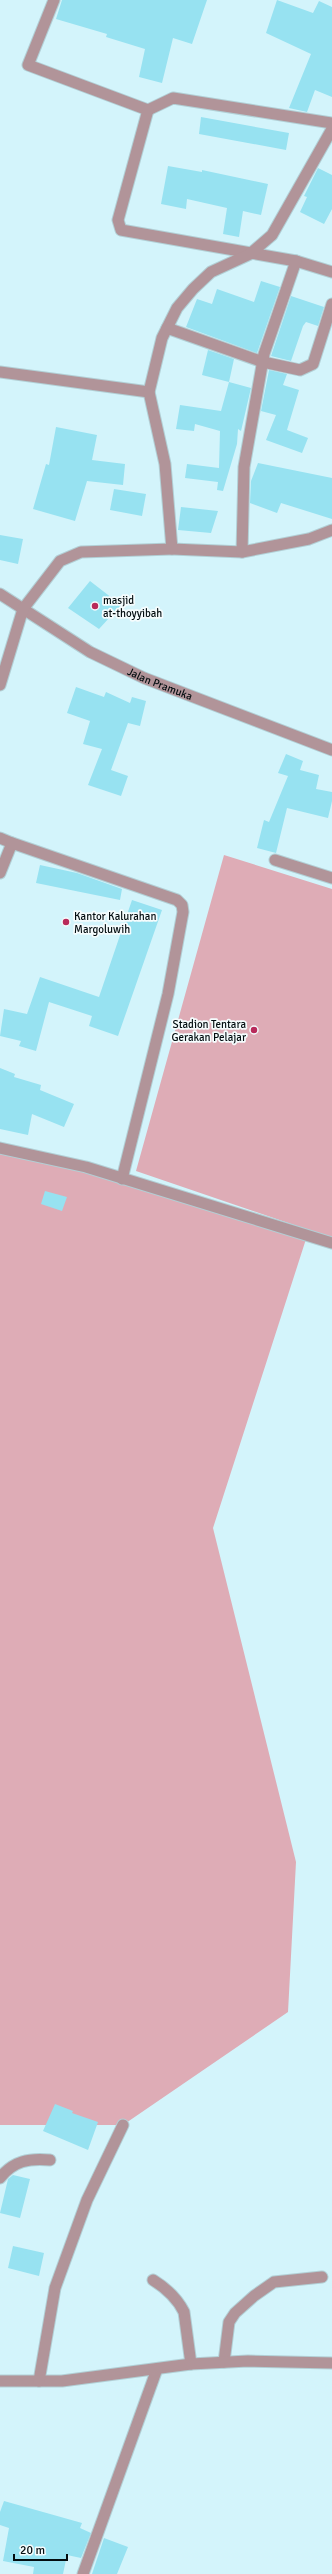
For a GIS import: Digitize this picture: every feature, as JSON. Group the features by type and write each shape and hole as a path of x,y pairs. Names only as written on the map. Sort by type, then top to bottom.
{"street":[{"path":"54,0 28,65 148,110 173,98 332,123"},
{"path":"148,110 118,220 121,230 296,261 332,272"},
{"path":"172,549 165,464 149,392 162,338 177,308 211,272 250,254 272,235 332,129"},
{"path":"242,552 244,467 262,362 296,261"},
{"path":"167,328 262,362 300,370 313,364 332,304"},
{"path":"0,372 149,392"},
{"path":"0,685 23,609 60,561 68,556 81,552 172,549 242,552 309,540 332,530"},
{"name":"Jalan Pramuka","path":"0,594 90,652 144,678 332,750"},
{"path":"0,838 177,900 182,905 183,912 168,994 122,1179"},
{"path":"0,872 12,843"},
{"path":"275,860 332,878"},
{"path":"0,1148 86,1167 332,1243"},
{"path":"39,2381 55,2288 87,2200 123,2125"},
{"path":"0,2178 7,2169 16,2163 35,2159 50,2160"},
{"path":"224,2362 229,2322 234,2313 274,2282 322,2277"},
{"path":"153,2280 162,2286 180,2304 184,2312 191,2364"},
{"path":"0,2381 62,2381 191,2364 224,2362 332,2362"},
{"path":"83,2574 157,2369"}],"shaded area":[{"name":"Stadion Tentara Gerakan Pelajar","path":"224,855 332,889 332,1238 136,1171"},
{"path":"0,1146 307,1236 213,1528 296,1862 288,2012 123,2125 0,2125"}],"building":[{"path":"62,0 207,0 192,44 173,38 162,83 139,77 145,49 106,37 107,34 56,19"},
{"path":"277,0 313,13 319,1 332,7 332,97 315,90 307,112 289,108 311,54 266,33"},
{"path":"201,117 289,133 286,150 199,134"},
{"path":"168,166 202,172 202,170 268,184 261,215 243,211 239,237 223,234 227,208 187,199 186,209 161,204"},
{"path":"318,168 332,175 332,209 324,224 300,212 307,197 304,196"},
{"path":"261,281 280,287 257,353 186,327 197,299 212,304 217,289 254,302"},
{"path":"291,296 324,307 318,326 306,322 303,326 291,361 271,356"},
{"path":"208,350 234,359 229,382 202,375"},
{"path":"269,370 287,374 283,385 299,390 287,430 308,438 302,453 266,440 276,415 261,411"},
{"path":"229,382 251,388 241,431 238,429 237,444 223,491 217,490 218,482 185,478 187,464 219,468 220,431 195,424 194,431 176,429 180,405 221,411"},
{"path":"56,427 97,435 92,460 125,464 123,485 87,481 75,521 33,509 46,464 49,465"},
{"path":"258,463 332,478 332,519 281,503 277,513 250,503 251,481"},
{"path":"114,489 146,494 142,516 110,510"},
{"path":"181,507 218,511 211,533 178,530"},
{"path":"0,535 23,539 18,564 0,560"},
{"name":"masjid at-thoyyibah","path":"90,581 121,605 99,629 68,608"},
{"path":"76,687 104,697 106,692 130,703 132,697 146,701 140,726 128,723 111,770 128,776 121,796 88,785 102,749 83,744 90,721 67,713"},
{"path":"286,754 303,761 300,770 319,775 316,789 332,792 332,801 328,818 287,808 276,853 257,848 264,820 269,822 288,776 278,773"},
{"path":"40,865 77,873 122,889 120,900 36,883"},
{"path":"132,900 162,910 118,1036 89,1026 92,1016 49,1002 36,1051 19,1046 21,1041 0,1036 4,1009 27,1014 40,977 99,997"},
{"path":"0,1068 15,1074 14,1077 41,1085 40,1090 74,1104 64,1127 32,1114 28,1135 0,1129"},
{"path":"45,1191 67,1197 62,1211 41,1204"},
{"path":"55,2104 73,2111 72,2113 98,2122 88,2150 43,2131"},
{"path":"13,2175 30,2179 20,2218 0,2213 8,2179"},
{"path":"13,2246 44,2253 39,2276 8,2268"},
{"path":"4,2501 82,2523 80,2528 91,2533 81,2558 67,2555 63,2574 33,2574 34,2567 3,2561 9,2528 0,2525 0,2512"},
{"path":"104,2538 128,2547 117,2574 92,2574"}],"place":[{"name":"masjid at-thoyyibah","path":"95,606"},
{"name":"Kantor Kalurahan Margoluwih","path":"66,922"},
{"name":"Stadion Tentara Gerakan Pelajar","path":"254,1030"}]}
